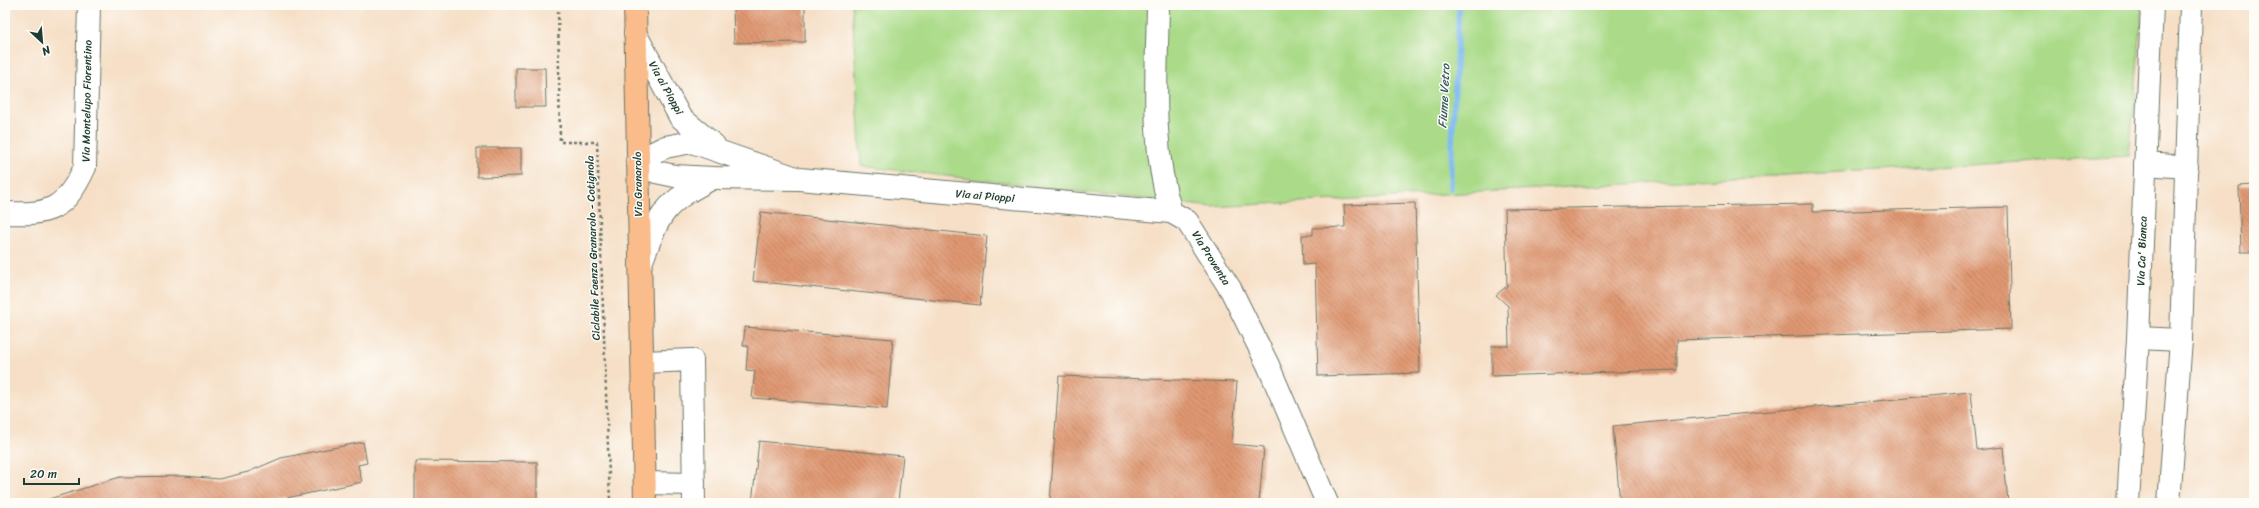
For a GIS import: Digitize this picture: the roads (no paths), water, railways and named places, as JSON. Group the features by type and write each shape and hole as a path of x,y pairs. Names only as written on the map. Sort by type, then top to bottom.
{"main road":[{"name":"Via Granarolo","path":"635,5 637,161 644,362 645,493"}],"street":[{"name":"Via Montelupo Fiorentino","path":"5,213 35,214 58,206 76,188 85,168 89,5"},
{"path":"1158,5 1156,137 1162,184 1171,212"},
{"name":"Via Ca' Bianca","path":"2128,503 2138,338 2152,5"},
{"path":"2169,503 2181,340 2191,5"},
{"name":"Via ai Pioppi","path":"635,33 680,117 723,152"},
{"name":"Via ai Pioppi","path":"799,179 692,142 681,142 652,152 637,161 656,172 713,178 799,179 1171,212"},
{"path":"2145,164 2187,167"},
{"name":"Via ai Pioppi","path":"640,266 658,220 666,209 682,194 713,178"},
{"name":"Via Proventa","path":"1171,212 1187,221 1230,290 1268,366 1327,503"},
{"path":"2138,338 2181,340"},
{"path":"644,362 692,360 694,493 645,493"}],"waterway":[{"name":"Fiume Vetro","path":"1450,188 1459,5"}]}
